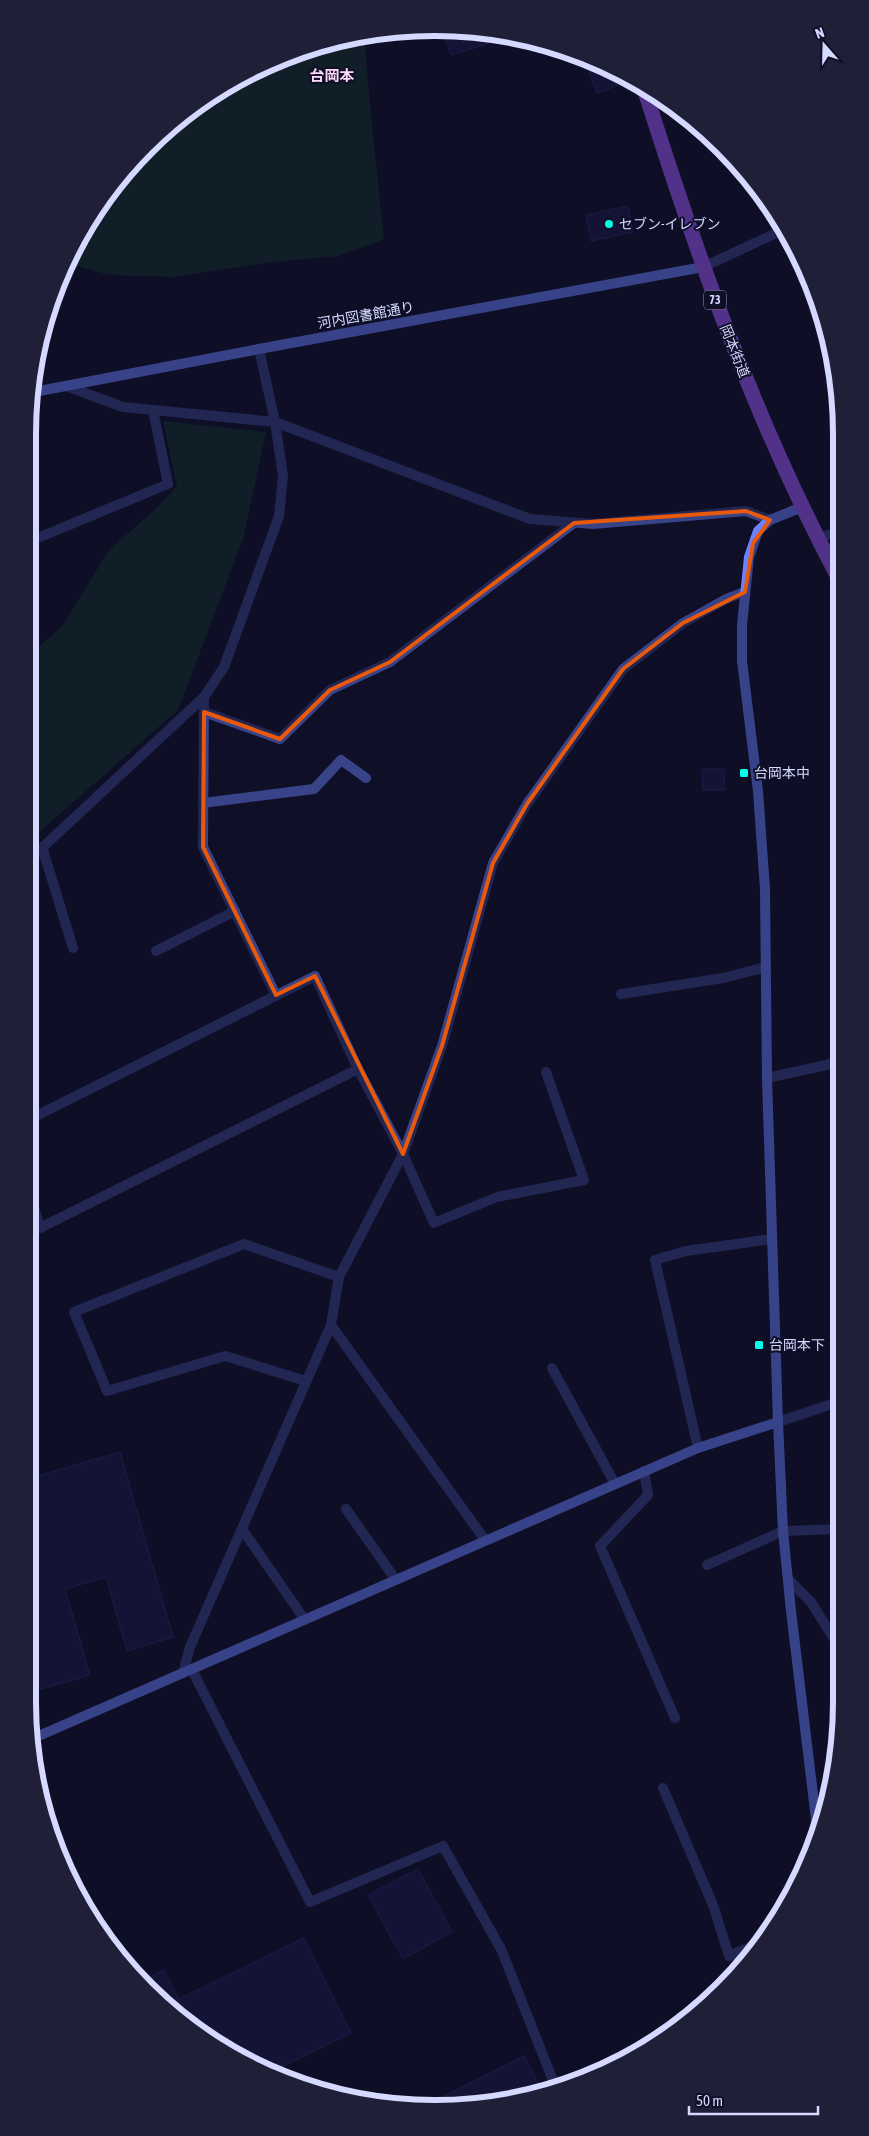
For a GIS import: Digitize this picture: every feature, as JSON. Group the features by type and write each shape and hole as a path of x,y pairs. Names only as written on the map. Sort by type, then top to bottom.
{"main road":[{"name":"岡本街道","path":"647,98 703,268 749,387 802,506 833,566"}],"street":[{"path":"703,268 778,233"},
{"name":"河内図書館通り","path":"39,391 703,268"},
{"path":"36,853 204,697 224,667 279,516 283,476 275,422 259,349"},
{"path":"66,386 124,407 275,422 530,519 593,524 746,511 770,520"},
{"path":"36,539 168,484 153,410"},
{"path":"802,506 770,520 758,531 753,543 745,592 742,626 742,661 762,834 765,889 767,1078 783,1531 816,1817"},
{"path":"204,712 280,739 330,690 390,662 574,523"},
{"path":"818,538 833,534"},
{"path":"553,2082 501,1949 443,1846 310,1902 188,1671 190,1647 331,1324 339,1277 403,1154 442,1046 492,863 527,804 623,669 683,623 726,599 745,592"},
{"path":"204,697 203,847 276,995"},
{"path":"203,804 314,789 341,760 366,778"},
{"path":"42,847 73,948"},
{"path":"156,951 235,911"},
{"path":"622,994 722,978 766,967"},
{"path":"36,1116 315,976 358,1069 403,1154 434,1223 497,1196 584,1180 546,1072"},
{"path":"767,1078 833,1064"},
{"path":"36,1214 40,1228 358,1069"},
{"path":"698,1448 656,1260 686,1251 772,1239"},
{"path":"306,1381 225,1356 107,1391 74,1312 244,1244 339,1277"},
{"path":"331,1324 485,1540"},
{"path":"552,1368 615,1484"},
{"path":"38,1736 698,1448 833,1404"},
{"path":"644,1471 648,1495 600,1546 675,1718"},
{"path":"346,1509 396,1580"},
{"path":"242,1529 304,1620"},
{"path":"707,1565 783,1531 833,1529"},
{"path":"788,1579 811,1602 833,1637"},
{"path":"663,1788 713,1905 729,1956 746,1949"}],"highlighted area":[{"path":"746,511 770,520 753,543 745,592 683,623 623,669 527,804 493,863 442,1046 403,1154 315,976 276,995 203,847 204,712 280,739 330,690 390,662 574,523"}],"green space":[{"path":"365,43 384,239 339,256 271,262 174,277 109,275 74,265 103,213 135,172 172,135 213,103 258,77 306,57"},
{"path":"163,421 266,432 243,539 178,710 36,835 36,654 39,646 62,627 109,550 159,506 177,486"}],"building":[{"path":"445,36 485,40 487,44 451,55"},
{"path":"594,70 611,77 621,84 597,93 589,72"},
{"name":"セブン-イレブン","path":"628,206 633,232 591,241 586,215"},
{"path":"702,769 724,769 724,790 703,790"},
{"path":"120,1452 173,1637 127,1651 106,1577 65,1589 90,1675 38,1690 36,1683 36,1477"},
{"path":"418,1869 452,1932 403,1959 368,1895"},
{"path":"304,1938 351,2033 279,2068 258,2059 213,2033 172,2001 148,1978 164,1970 179,1999"},
{"path":"524,2056 540,2086 486,2096 437,2100"}],"place":[{"name":"セブン-イレブン","path":"609,224"},
{"name":"台岡本中","path":"744,773"},
{"name":"台岡本下","path":"759,1345"}],"district":[{"name":"台岡本","path":"332,75"}]}
